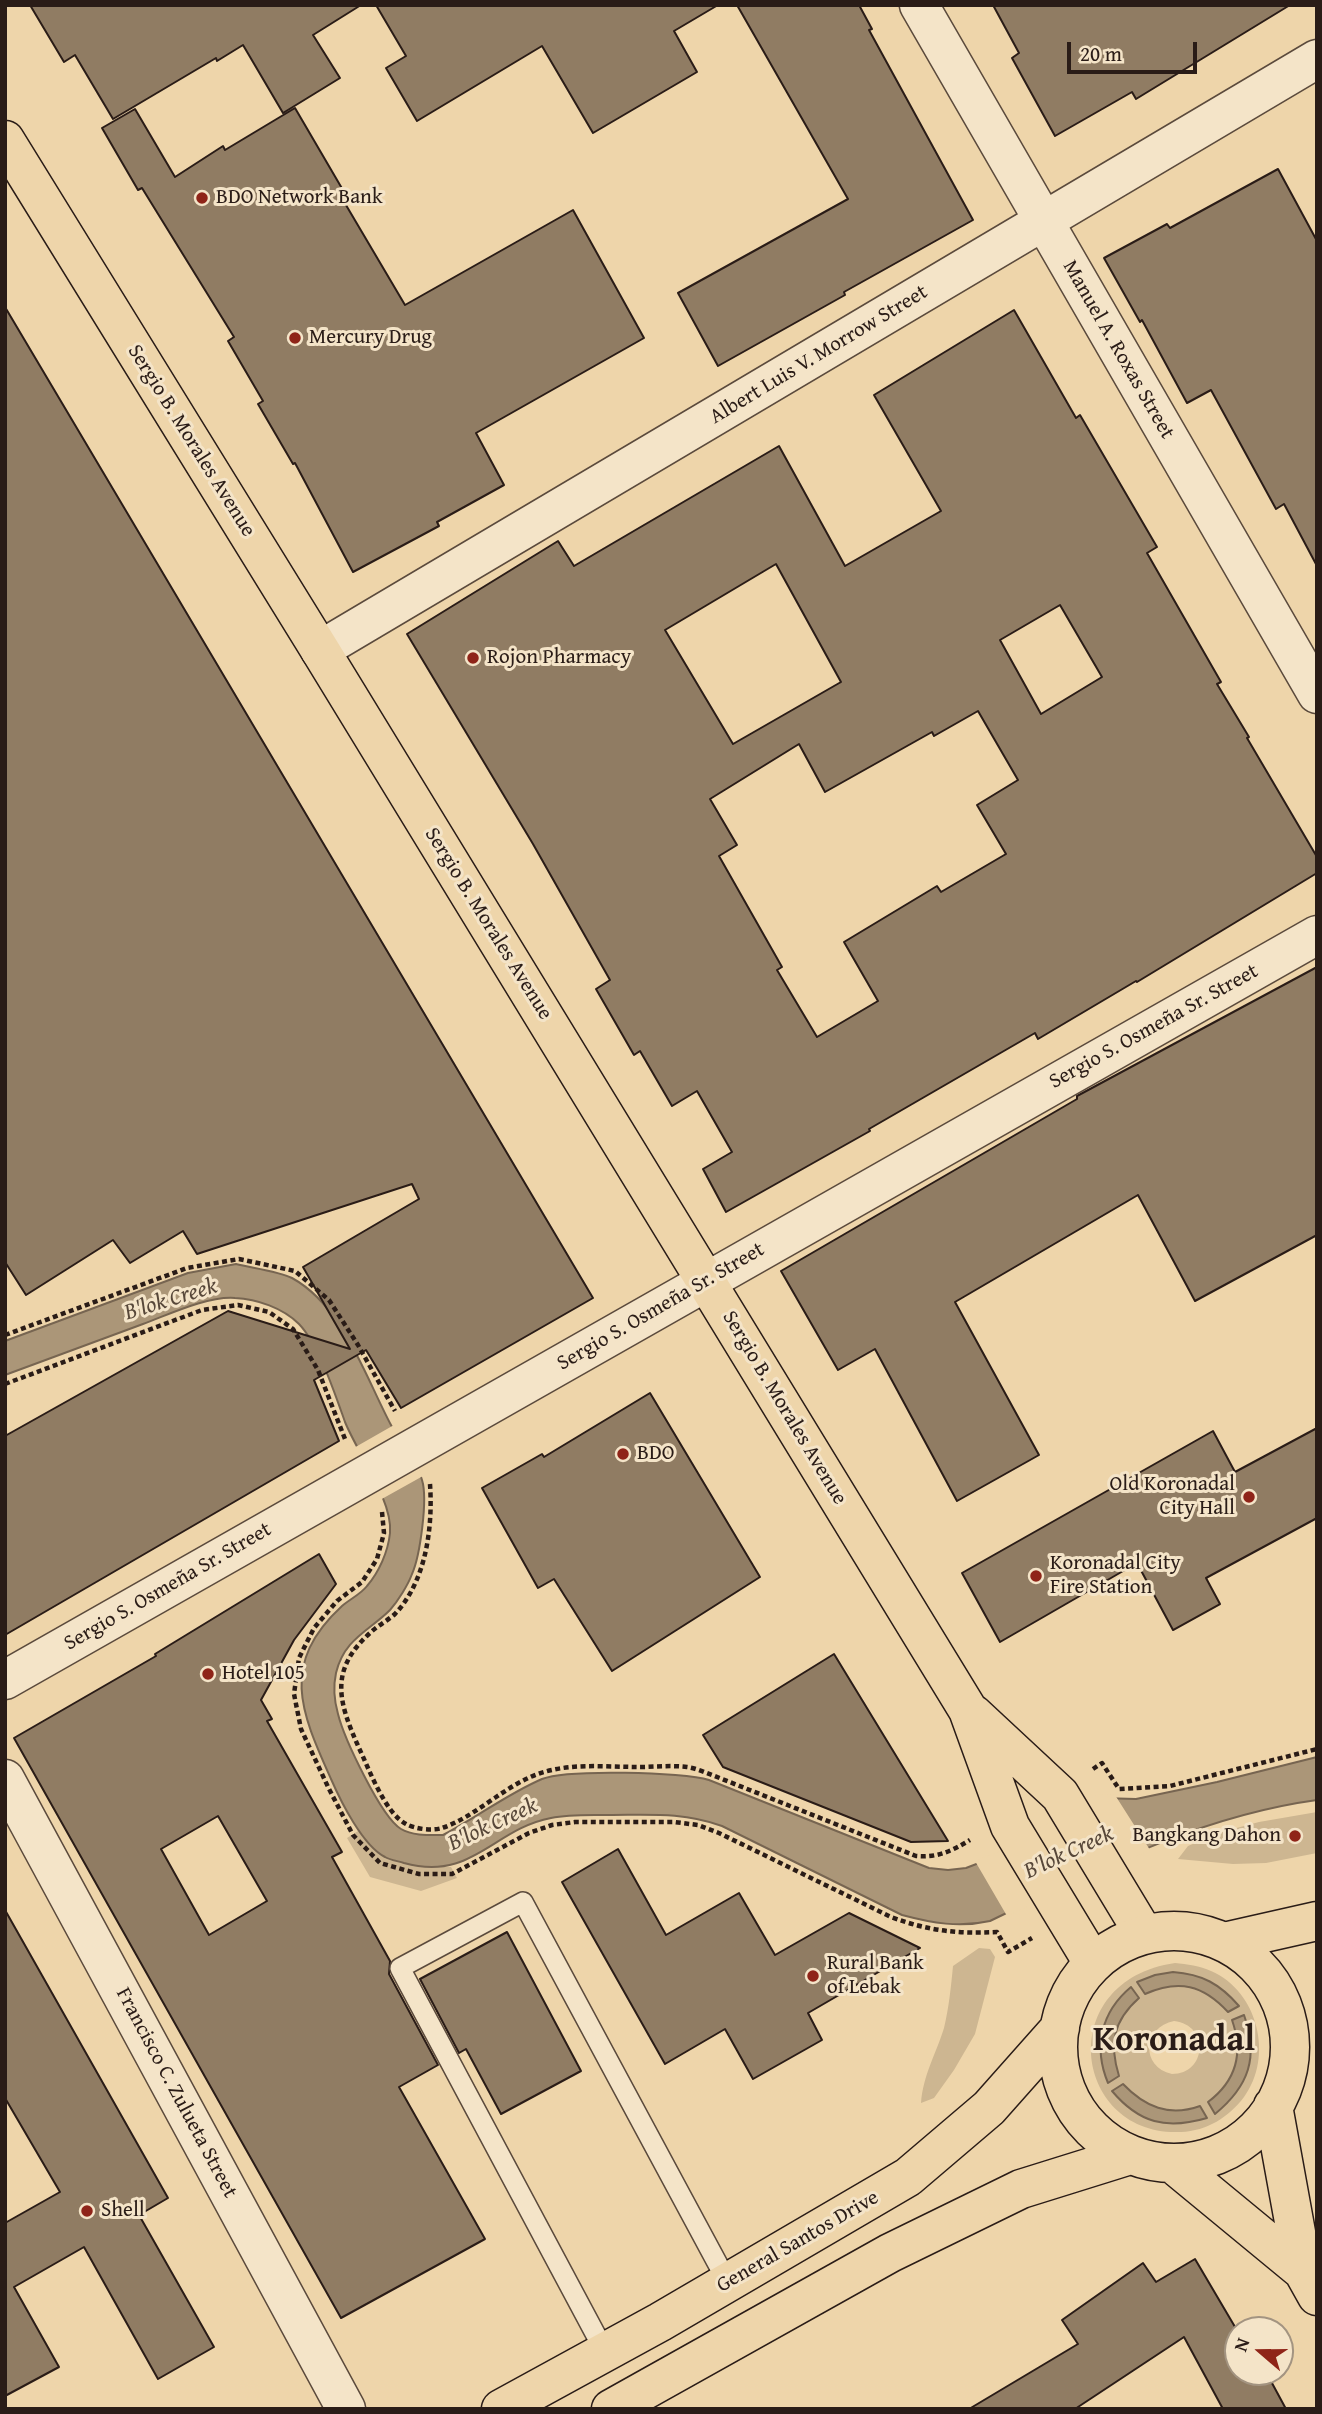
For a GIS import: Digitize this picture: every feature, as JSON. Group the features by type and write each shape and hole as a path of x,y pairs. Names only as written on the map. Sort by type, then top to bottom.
{"main road":[{"name":"Sergio B. Morales Avenue","path":"5,140 968,1710 1009,1822 1093,1963"},
{"name":"Sergio B. Morales Avenue","path":"968,1710 1071,1786 1110,1881 1144,1934"},
{"path":"1224,1942 1317,1921"},
{"path":"1160,1931 1193,1932 1224,1942 1257,1965 1270,1981 1286,2018 1290,2037 1289,2058 1281,2091 1261,2123 1230,2148 1212,2157 1172,2163 1130,2155 1101,2137 1078,2114 1060,2073 1060,2028 1071,1993 1093,1963 1117,1946 1144,1934 1160,1931"},
{"name":"General Santos Drive","path":"501,2409 727,2283 908,2177 989,2108 1060,2028"},
{"path":"1289,2058 1317,2029"},
{"path":"1273,2106 1310,2284"},
{"path":"611,2409 901,2248 1021,2189 1130,2155"},
{"path":"1172,2163 1310,2284"}],"street":[{"name":"Manuel A. Roxas Street","path":"919,5 1317,694"},
{"name":"Albert Luis V. Morrow Street","path":"320,650 1317,59"},
{"name":"Sergio S. Osmeña Sr. Street","path":"5,1680 1317,935"},
{"name":"Francisco C. Zulueta Street","path":"5,1779 346,2409"}],"lane":[{"path":"605,2352 400,1968 523,1902 727,2283"}],"path":[{"path":"5,1335 187,1268 239,1259 295,1271 330,1300 358,1345 412,1448 429,1471 429,1536 418,1577 395,1614 369,1634 352,1653 343,1672 340,1692 345,1715 369,1769 389,1808 405,1824 424,1829 441,1828 512,1786 543,1772 570,1767 688,1767 712,1774 916,1856 932,1858 1009,1822"},
{"path":"5,1384 202,1310 237,1305 269,1312 293,1329 318,1370 363,1476 382,1512 384,1533 377,1559 362,1582 337,1601 314,1628 299,1658 294,1694 301,1729 329,1789 353,1835 380,1863 419,1874 452,1874 529,1833 552,1825 575,1822 674,1822 698,1825 891,1917 945,1933 997,1932 1008,1952"},
{"path":"1071,1786 1102,1763 1119,1789 1170,1786 1317,1749"}],"shaded area":[{"path":"1317,1812 1317,1853 1266,1863 1233,1864 1178,1859 1188,1846 1218,1833 1259,1822"},
{"path":"358,1831 384,1857 420,1867 451,1867 457,1878 421,1891 370,1877 347,1838"},
{"path":"979,1948 990,1949 995,1957 975,2034 934,2098 921,2103 927,2074 944,2028 953,1966"},
{"path":"1175,1963 1202,1968 1227,1981 1250,2009 1259,2045 1253,2081 1238,2104 1217,2122 1200,2129 1181,2132 1145,2127 1117,2110 1099,2085 1091,2056 1094,2026 1109,1998 1136,1976","holes":["1174,2021 1186,2024 1194,2031 1198,2040 1198,2058 1184,2072 1172,2074 1154,2064 1150,2056 1151,2039 1164,2025"]}],"water":[{"name":"B'lok Creek","path":"236,1264 292,1278 310,1290 325,1306 351,1344 391,1425 420,1473 424,1500 415,1566 390,1610 345,1652 334,1683 338,1714 355,1758 374,1794 401,1829 416,1834 443,1835 529,1785 555,1776 599,1773 675,1775 709,1780 929,1868 948,1870 966,1868 1005,1853 1100,1798 1136,1799 1317,1757 1317,1800 1231,1818 1190,1832 1149,1847 990,1921 967,1924 935,1922 902,1915 722,1826 680,1816 587,1815 551,1818 513,1832 481,1852 448,1866 427,1867 387,1858 361,1834 335,1789 311,1732 302,1689 303,1669 309,1648 322,1627 342,1606 362,1592 379,1568 389,1540 389,1520 381,1492 345,1422 326,1370 299,1324 285,1313 261,1302 224,1298 189,1306 5,1375 5,1341 188,1273"},
{"path":"1173,1972 1193,1975 1210,1982 1239,2006 1228,2012 1200,1990 1190,1987 1169,1987 1145,1994 1137,1982"},
{"path":"1131,1987 1139,1998 1119,2024 1114,2054 1119,2076 1108,2083 1101,2056 1103,2031 1113,2007"},
{"path":"1244,2015 1251,2044 1248,2070 1236,2093 1215,2114 1208,2102 1218,2094 1231,2076 1237,2055 1236,2032 1232,2020"},
{"path":"1123,2084 1140,2099 1158,2108 1178,2110 1200,2106 1207,2118 1192,2122 1166,2123 1143,2117 1112,2091"}],"pier":[{"path":"394,1425 423,1476 380,1500 352,1449"},
{"path":"1099,1794 1115,1795 1150,1850 1007,1916 975,1861 1003,1850"}],"building":[{"path":"30,5 361,5 313,35 340,78 283,113 243,45 113,119 75,55 64,62"},
{"path":"376,5 718,5 674,31 697,72 593,133 542,46 417,121 386,68 406,56"},
{"path":"737,5 859,5 872,29 869,30 973,220 718,366 678,293 848,199"},
{"path":"993,5 1290,5 1136,99 1132,92 1055,136 1012,58 1019,53"},
{"path":"295,108 347,197 343,200 405,305 573,210 644,338 476,433 504,485 437,522 439,526 353,572 295,463 293,464 258,404 263,401 228,341 234,337 142,188 138,190 102,128 135,109 175,177 223,146 225,150"},
{"path":"1278,169 1317,241 1317,566 1284,504 1276,509 1211,390 1187,403 1142,320 1140,322 1104,258 1167,224 1170,228"},
{"path":"5,307 593,1298 401,1408 366,1350 314,1380 339,1441 5,1635 5,1436 228,1311 350,1349 303,1267 419,1199 412,1184 197,1254 183,1231 130,1263 113,1240 26,1295 5,1262"},
{"path":"1014,310 1076,418 1080,415 1157,547 1147,553 1221,682 1217,684 1249,737 1247,738 1317,857 1317,873 1038,1039 1035,1033 726,1212 703,1169 732,1152 697,1091 672,1106 640,1051 634,1055 596,989 610,980 533,844 407,634 558,541 574,566 779,446 845,566 941,511 874,395","holes":["776,564 841,682 733,744 665,630","1060,605 1102,677 1041,714 1000,640","978,711 1018,780 977,805 1006,854 941,892 937,886 844,942 878,1001 817,1037 777,970 782,967 719,856 737,845 710,799 799,744 825,792 932,732 934,736"]},
{"path":"1317,967 1317,1235 1195,1301 1138,1195 955,1302 1039,1455 957,1501 875,1349 838,1370 781,1271 1077,1099 1077,1096"},
{"path":"650,1393 760,1577 612,1671 554,1579 538,1588 482,1488 542,1454 544,1457"},
{"path":"1317,1428 1317,1518 1206,1578 1220,1604 1173,1630 1137,1563 1000,1642 962,1573 1213,1431 1235,1472"},
{"path":"319,1554 336,1584 294,1640 261,1700 272,1719 267,1721 342,1852 332,1857 390,1961 389,1974 438,2065 399,2087 485,2239 341,2318 14,1738 156,1656 155,1654","holes":["218,1816 267,1901 209,1935 161,1849"]},
{"path":"834,1654 948,1841 911,1842 723,1767 703,1735"},
{"path":"618,1849 666,1935 739,1893 775,1955 849,1913 920,1948 808,2013 822,2040 753,2079 725,2029 665,2064 562,1882"},
{"path":"5,1910 168,2198 139,2215 214,2347 158,2379 84,2247 14,2287 59,2367 5,2396 5,2223 60,2192 5,2098"},
{"path":"507,1932 581,2071 501,2114 466,2049 459,2053 420,1979"},
{"path":"1195,2259 1229,2316 1224,2316 1224,2386 1274,2386 1286,2409 1223,2409 1184,2337 1075,2409 969,2409 1078,2344 1062,2320 1143,2263 1156,2282"}],"place":[{"name":"BDO Network Bank","path":"202,198"},
{"name":"Mercury Drug","path":"295,338"},
{"name":"Rojon Pharmacy","path":"473,658"},
{"name":"BDO","path":"623,1454"},
{"name":"Old Koronadal City Hall","path":"1249,1497"},
{"name":"Koronadal City Fire Station","path":"1036,1576"},
{"name":"Hotel 105","path":"208,1674"},
{"name":"Bangkang Dahon","path":"1295,1836"},
{"name":"Rural Bank of Lebak","path":"813,1976"},
{"name":"Shell","path":"87,2211"}],"district":[{"name":"Koronadal","path":"1174,2041"}]}
